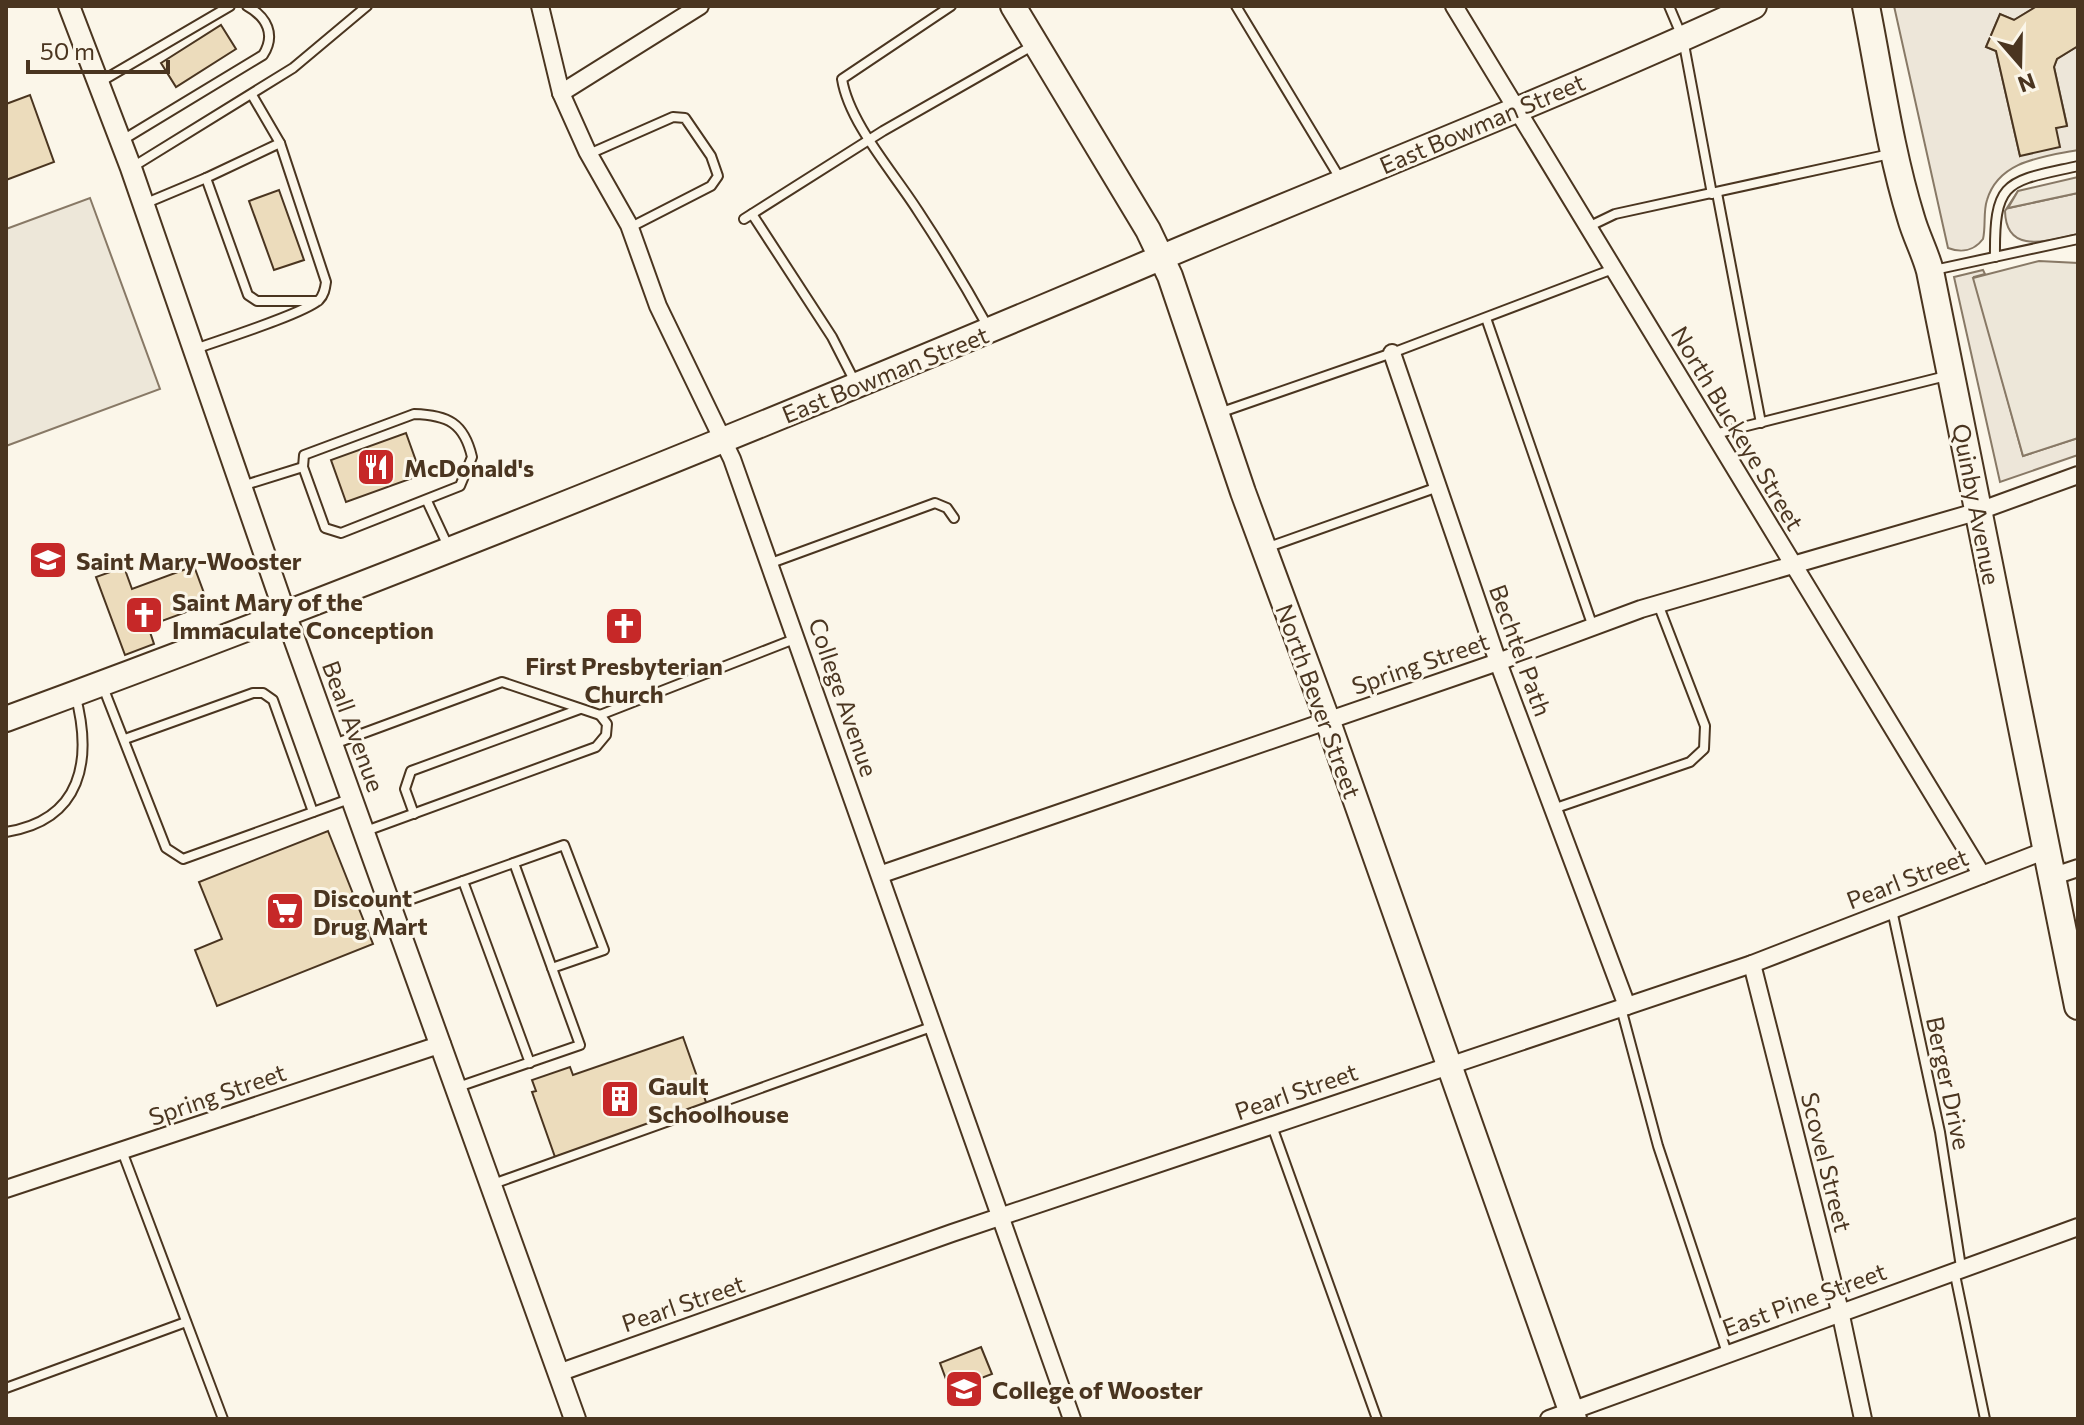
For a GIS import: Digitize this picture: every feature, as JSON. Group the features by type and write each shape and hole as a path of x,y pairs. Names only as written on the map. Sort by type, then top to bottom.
{"main road":[{"name":"North Bever Street","path":"1013,6 1161,257 1327,719 1565,1416"},
{"name":"East Bowman Street","path":"6,719 286,616 991,331 1342,182 1521,118 1754,6"},
{"name":"Quinby Avenue","path":"1866,6 1911,220 1930,271 2044,851 2078,1006"}],"street":[{"name":"Beall Avenue","path":"69,6 131,168 286,616 561,1372 575,1419"},
{"name":"College Avenue","path":"540,6 561,93 589,154 630,228 658,306 725,440 882,874 1072,1419"},
{"path":"561,93 700,6"},
{"name":"North Buckeye Street","path":"1454,6 1982,875"},
{"name":"Bechtel Path","path":"1392,353 1498,662 1624,1007"},
{"name":"Spring Street","path":"882,874 1658,604 1979,511 2078,475"},
{"name":"Pearl Street","path":"561,1372 1272,1125 1752,964 2044,851"},
{"path":"2051,877 2078,868"},
{"name":"Scovel Street","path":"1752,964 1840,1311 1863,1419"},
{"name":"Spring Street","path":"6,1189 442,1044"},
{"name":"East Pine Street","path":"1565,1416 1840,1311 2078,1227"}],"lane":[{"path":"98,83 230,6"},
{"path":"120,141 263,55 271,44 269,28 259,13 247,6"},
{"path":"131,168 293,68 367,6"},
{"path":"951,6 842,79 845,96 951,261 991,331"},
{"path":"1236,6 1342,182"},
{"path":"1669,6 1683,39 1761,423"},
{"path":"857,386 832,337 748,217 871,139 1036,43"},
{"path":"194,350 318,301 326,282 280,143 252,95"},
{"path":"589,154 673,117 685,118 711,156 718,176 711,186 630,228"},
{"path":"143,204 280,143"},
{"path":"1588,227 1615,214 1895,152"},
{"path":"1995,257 1997,204 2006,188 2020,179 2078,166"},
{"path":"206,178 248,295 257,301 318,301"},
{"path":"1930,271 2078,239"},
{"path":"1216,414 1392,353 1613,269"},
{"path":"1486,318 1593,627"},
{"path":"1715,434 1951,375"},
{"path":"407,415 452,421 461,428 471,462 460,486 341,533 332,533 325,528 303,467 304,455 309,452 407,415"},
{"path":"241,486 303,467"},
{"path":"1264,549 1438,487"},
{"path":"427,501 450,550"},
{"path":"771,563 935,503 947,508 954,518"},
{"path":"1553,809 1690,762 1704,749 1705,726 1658,604"},
{"path":"600,715 798,638"},
{"path":"333,744 502,682 600,715 607,724 606,735 596,747 365,832"},
{"path":"102,684 166,848 174,856 183,859 353,798"},
{"path":"125,739 253,693 263,693 273,700 313,812"},
{"path":"6,832 25,829 53,816 77,785 84,736 74,694"},
{"path":"414,814 405,789 411,771 581,709"},
{"path":"392,906 564,845 604,950 552,968"},
{"path":"458,1087 580,1045 514,863"},
{"path":"463,881 530,1063"},
{"name":"Berger Drive","path":"1892,909 1940,1132 1957,1268 1985,1419"},
{"path":"1624,1007 1658,1146 1727,1353"},
{"path":"493,1184 935,1026"},
{"path":"1272,1125 1377,1419"},
{"path":"122,1151 223,1419"},
{"path":"6,1388 186,1322"}],"shaded area":[{"path":"1894,6 2037,6 2014,20 2000,14 1986,47 1996,51 2020,156 2056,128 2067,125 2054,67 2057,59 2078,46 2078,150 2024,163 2001,176 1987,200 1983,239 1967,250 1948,248"},
{"path":"2078,177 2078,193 2008,208 2018,191"},
{"path":"2018,191 2009,208 2078,193 2078,234 2042,241 2021,240 2007,225 2005,211"},
{"path":"90,198 160,389 6,446 6,229"},
{"path":"2039,261 2078,263 2078,438 2023,456 1973,278"},
{"path":"1983,270 1985,274 1974,277 2023,456 2078,438 2078,455 2000,482 1954,277"}],"building":[{"path":"2037,6 2078,6 2078,46 2057,59 2054,67 2067,126 2056,128 2060,147 2020,156 1996,51 1986,47 2000,14 2014,20"},
{"path":"221,25 236,49 176,87 161,63"},
{"path":"30,95 54,162 6,180 6,104"},
{"path":"279,190 304,260 274,270 249,201"},
{"name":"McDonald's","path":"406,433 421,475 346,502 331,460"},
{"name":"Saint Mary of the Immaculate Conception","path":"194,566 208,604 148,626 154,644 125,655 96,577 124,567 132,589"},
{"name":"Discount Drug Mart","path":"328,831 373,944 217,1006 195,950 222,939 199,882"},
{"name":"Gault Schoolhouse","path":"683,1037 707,1105 555,1157 532,1092 536,1091 532,1080 570,1067 573,1075"},
{"path":"981,1347 992,1374 950,1390 940,1363"}],"place":[{"name":"McDonald's","path":"376,467"},
{"name":"Saint Mary-Wooster","path":"48,560"},
{"name":"Saint Mary of the Immaculate Conception","path":"144,615"},
{"name":"First Presbyterian Church","path":"624,626"},
{"name":"Discount Drug Mart","path":"285,911"},
{"name":"Gault Schoolhouse","path":"620,1099"},
{"name":"College of Wooster","path":"964,1389"}]}
